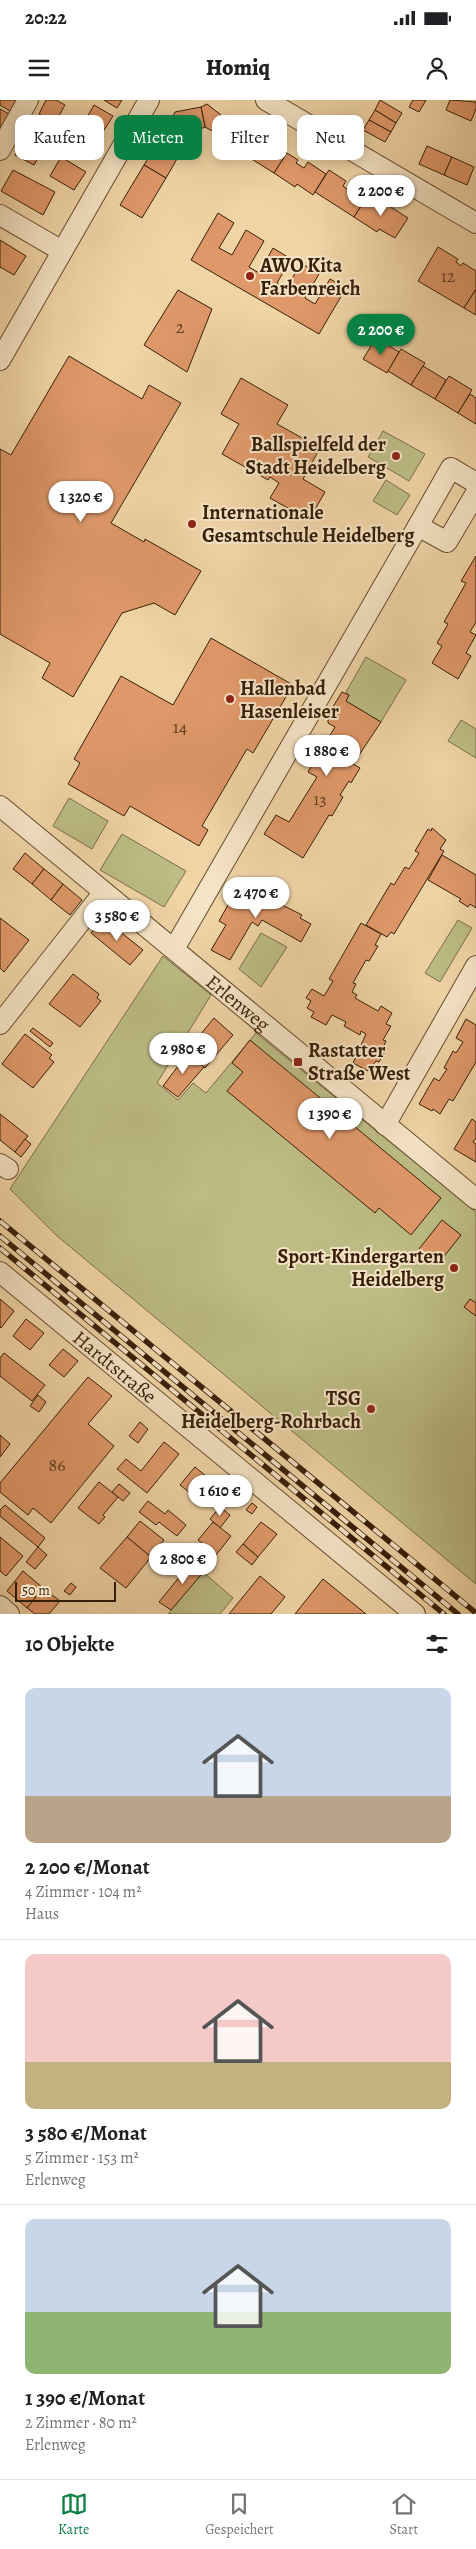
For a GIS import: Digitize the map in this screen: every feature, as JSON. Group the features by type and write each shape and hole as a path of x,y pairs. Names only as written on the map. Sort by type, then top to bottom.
{"street":[{"path":"0,150 28,100"},
{"path":"0,360 149,100"},
{"path":"266,100 474,217"},
{"path":"0,214 62,251"},
{"path":"174,948 451,468 476,483"},
{"path":"418,526 447,542 476,493"},
{"name":"Erlenweg","path":"0,806 174,948 385,1126 476,1199"},
{"path":"0,1024 104,892"},
{"path":"385,1126 476,966"},
{"name":"Hardtstraße","path":"0,1272 415,1614"},
{"path":"0,1606 9,1614"}],"green space":[{"name":"Ballspielfeld der Stadt Heidelberg","path":"383,431 425,454 409,481 368,457"},
{"path":"386,480 410,495 397,515 373,501"},
{"path":"366,657 406,680 381,722 346,701 349,695 346,692"},
{"path":"461,720 476,729 476,758 448,741"},
{"path":"69,798 108,821 92,849 53,826"},
{"path":"122,834 186,871 164,907 100,870"},
{"path":"458,920 472,928 440,982 425,973"},
{"path":"261,933 287,947 261,987 239,969"},
{"name":"TSG Heidelberg-Rohrbach","path":"163,956 211,995 157,1083 178,1100 193,1083 206,1093 256,1033 476,1212 476,1584 56,1235 10,1189"},
{"path":"203,1572 233,1598 220,1614 168,1614"}],"building":[{"path":"0,100 17,100 10,111 0,105"},
{"path":"46,100 56,100 65,105 59,115 39,114"},
{"path":"104,100 122,100 117,108"},
{"path":"380,100 402,113 396,123 375,110"},
{"path":"413,100 426,100 419,112 409,107"},
{"path":"450,100 476,102 476,109 471,121 446,110"},
{"path":"207,104 221,115 212,115 212,131 205,127 201,107"},
{"path":"94,105 113,116 104,130 104,115 88,115"},
{"path":"201,107 205,127 202,128 202,115 174,115 175,112"},
{"path":"0,109 9,114 0,130"},
{"path":"375,110 396,123 391,132 369,120"},
{"path":"369,120 391,132 385,142 364,131"},
{"path":"427,146 452,157 444,175 419,164"},
{"path":"287,153 298,160 296,163 304,168 308,162 326,174 313,195 297,184 295,187 274,173 282,160 287,160"},
{"path":"452,157 474,167 467,185 444,175"},
{"path":"24,160 37,160 34,165"},
{"path":"59,160 66,160 86,172 74,190 50,176"},
{"path":"147,160 176,160 166,178 144,165"},
{"path":"253,160 282,160 274,173"},
{"path":"144,165 166,178 142,218 120,205"},
{"path":"13,170 55,192 43,215 1,191"},
{"path":"329,170 346,181 343,186 351,192 353,188 367,197 354,217 315,192"},
{"path":"367,197 378,204 380,200 408,218 395,238 379,229 377,232 354,217"},
{"name":"AWO Kita Farbenreich","path":"218,213 234,223 219,248 232,255 246,230 264,241 249,267 259,273 273,248 291,259 277,283 286,289 301,263 319,274 305,298 315,304 330,279 346,288 319,334 191,260"},
{"path":"0,240 26,256 14,275 0,267"},
{"path":"438,247 458,259 456,262 461,266 463,263 476,271 476,289 464,308 418,281"},
{"path":"476,289 476,315 464,308"},
{"path":"178,290 212,309 187,372 144,345"},
{"path":"376,338 399,352 387,373 363,359"},
{"path":"401,349 425,363 411,385 388,371"},
{"name":"Internationale Gesamtschule Heidelberg","path":"69,356 142,399 149,385 181,403 111,523 144,542 145,539 201,571 175,615 154,603 122,613 73,697 42,678 50,663 0,634 0,449 11,455"},
{"path":"423,366 446,380 435,399 411,385"},
{"path":"449,376 472,390 458,413 435,399"},
{"path":"241,378 288,405 277,424 320,448 303,479 325,492 309,520 270,498 279,483 270,477 268,480 222,454 239,424 221,414"},
{"path":"470,394 476,398 476,424 458,413"},
{"path":"476,556 476,622 470,632 476,635 466,653 471,656 458,679 432,663 442,646 437,643 448,624 444,622 466,583 461,581"},
{"path":"211,638 293,685 253,753 247,749 202,826 208,830 199,846 130,806 124,816 68,784 80,763 74,759 121,676 173,705"},
{"path":"342,692 349,695 346,701 381,722 353,764 360,768 351,783 349,781 340,795 343,797 332,816 329,815 303,858 264,834 276,815 289,822 317,777 308,772 317,756 321,758 327,749 323,747 335,727 328,723 328,719 332,717 331,710"},
{"path":"432,828 446,840 440,849 444,851 394,934 391,932 387,937 366,925 391,883 394,885 405,867 409,869 419,853 415,851 428,829 431,831"},
{"path":"25,853 44,869 32,884 13,869"},
{"path":"442,855 476,875 476,908 470,904 468,907 459,901 461,899 428,880"},
{"path":"44,869 63,884 51,900 32,884"},
{"path":"245,882 269,896 268,898 302,915 300,918 311,924 301,942 262,920 258,926 252,922 230,960 211,950 226,925 219,921 233,896 236,898"},
{"path":"63,884 82,900 70,915 51,900"},
{"path":"0,918 29,940 4,972 0,968"},
{"path":"103,918 143,950 130,965 91,933"},
{"path":"361,923 381,934 375,945 378,946 369,961 366,960 353,983 356,984 352,992 357,995 355,998 378,1011 381,1006 392,1013 386,1024 391,1026 383,1040 386,1041 384,1046 387,1048 379,1062 376,1061 368,1071 353,1063 366,1034 361,1031 360,1035 344,1026 346,1022 332,1015 326,1025 311,1017 314,1012 307,1008 311,1001 306,998 312,989 324,996 333,981 329,979"},
{"path":"73,974 99,994 97,998 101,1001 80,1027 49,1004"},
{"path":"214,1018 233,1035 205,1068 186,1052"},
{"path":"466,1019 476,1025 476,1062 453,1101 449,1099 440,1114 433,1109 432,1111 419,1104 434,1078 439,1081 447,1069 444,1068 453,1051 456,1053 463,1042 456,1038"},
{"path":"33,1028 53,1043 50,1047 30,1031"},
{"path":"25,1034 52,1055 49,1058 54,1062 33,1088 2,1064"},
{"path":"250,1040 441,1198 411,1235 379,1208 375,1213 227,1091 243,1072 232,1063"},
{"path":"188,1053 204,1067 178,1097 163,1086"},
{"path":"0,1114 28,1136 15,1152 0,1140"},
{"path":"472,1119 476,1122 476,1138 473,1142 476,1144 476,1162 454,1149"},
{"path":"25,1139 31,1144 21,1157 15,1152"},
{"path":"442,1220 461,1235 438,1264 419,1249"},
{"path":"0,1299 14,1311 1,1328 0,1327"},
{"path":"470,1299 476,1303 476,1316 464,1307"},
{"path":"26,1319 44,1333 30,1350 13,1336"},
{"path":"63,1349 78,1361 64,1377 49,1365"},
{"path":"4,1353 45,1385 32,1401 0,1376 0,1358"},
{"path":"88,1377 112,1396 88,1424 114,1446 51,1523 33,1508 28,1515 0,1492 0,1483"},
{"path":"38,1395 46,1402 39,1412 30,1406"},
{"path":"140,1422 148,1429 138,1443 129,1436"},
{"path":"0,1435 10,1444 0,1457"},
{"path":"164,1442 179,1454 147,1493 117,1469 126,1459 141,1471"},
{"path":"195,1467 218,1486 204,1504 180,1485"},
{"path":"99,1482 118,1497 103,1515 105,1517 99,1524 78,1508"},
{"path":"119,1484 130,1493 123,1501 112,1492"},
{"path":"148,1501 165,1514 168,1510 186,1525 177,1536 159,1522 156,1525 139,1512"},
{"path":"252,1503 257,1507 252,1514 246,1510"},
{"path":"5,1505 45,1538 38,1547 0,1516 0,1510"},
{"path":"220,1507 230,1515 220,1528 210,1519"},
{"path":"140,1521 164,1540 151,1557 127,1537"},
{"path":"213,1522 231,1536 216,1555 198,1540"},
{"path":"261,1522 277,1534 258,1557 243,1544"},
{"path":"0,1537 23,1556 6,1576 0,1571"},
{"path":"127,1537 151,1557 126,1588 100,1568"},
{"path":"243,1544 258,1557 252,1565 236,1552"},
{"path":"38,1547 47,1555 35,1569 26,1562"},
{"path":"194,1559 206,1569 171,1610 159,1602"},
{"path":"23,1571 43,1588 27,1608 7,1591"},
{"path":"260,1576 285,1597 271,1614 229,1614"},
{"path":"323,1579 366,1614 295,1614"},
{"path":"71,1583 76,1587 70,1595 64,1591"},
{"path":"43,1588 60,1601 49,1614 35,1614 27,1608"}],"railway":[{"path":"0,1221 476,1613"},
{"path":"0,1236 458,1614"},
{"path":"0,1248 444,1614"}],"place":[{"name":"AWO Kita Farbenreich","path":"250,276"},
{"name":"Ballspielfeld der Stadt Heidelberg","path":"396,456"},
{"name":"Internationale Gesamtschule Heidelberg","path":"192,524"},
{"name":"Hallenbad Hasenleiser","path":"230,699"},
{"name":"Rastatter Straße West","path":"298,1062"},
{"name":"Sport-Kindergarten Heidelberg","path":"454,1268"},
{"name":"TSG Heidelberg-Rohrbach","path":"371,1409"}]}
